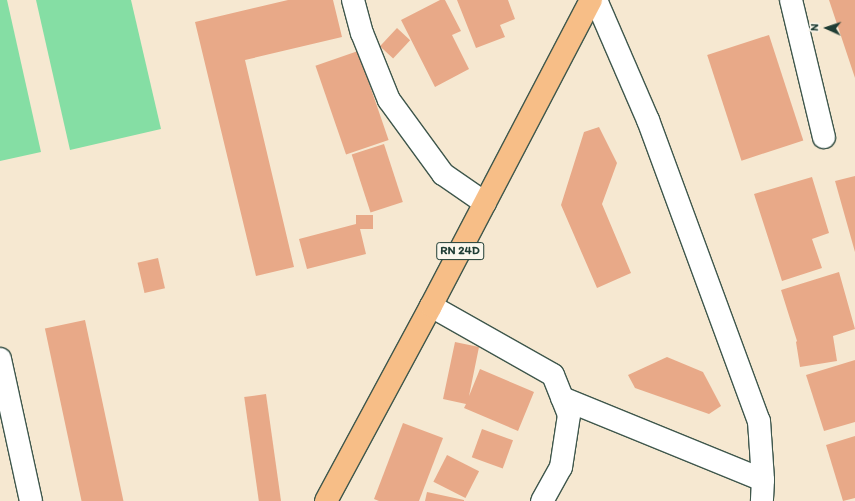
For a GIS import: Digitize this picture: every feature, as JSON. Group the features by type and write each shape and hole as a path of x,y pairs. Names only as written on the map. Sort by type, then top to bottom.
{"main road":[{"name":"RN 24D","path":"326,501 431,306 591,0"}],"street":[{"path":"353,0 362,33 389,100 444,174 485,203"},
{"path":"596,0 648,120 759,421 763,480 762,501"},
{"path":"790,0 824,137"},
{"path":"431,306 553,375 569,415 561,467 542,501"},
{"path":"0,359 31,501"},
{"path":"562,398 763,480"}],"green space":[{"path":"0,0 7,0 41,152 0,161"},
{"path":"36,0 131,0 161,129 70,150"}],"building":[{"path":"288,0 333,0 342,37 245,60 294,267 256,276 195,22"},
{"path":"440,0 445,0 461,31 452,35 469,69 435,87 401,20"},
{"path":"457,0 508,0 515,19 500,25 505,37 476,48"},
{"path":"829,0 855,0 855,78"},
{"path":"397,28 410,40 393,59 380,46"},
{"path":"769,35 803,141 741,161 707,55"},
{"path":"358,51 389,140 346,155 315,66"},
{"path":"599,127 617,163 602,204 631,273 597,288 561,205 584,132"},
{"path":"384,144 403,202 371,213 352,155"},
{"path":"855,176 855,252 835,181"},
{"path":"812,177 829,233 812,239 822,268 782,281 754,194"},
{"path":"356,215 373,215 373,229 360,229 366,254 307,269 299,239 356,224"},
{"path":"158,258 165,288 145,293 138,263"},
{"path":"839,272 855,329 833,336 837,361 800,367 797,341 781,290"},
{"path":"85,320 123,501 82,501 45,329"},
{"path":"455,342 479,347 469,396 480,369 534,392 518,431 464,408 466,404 443,399"},
{"path":"667,357 703,372 721,406 709,414 635,388 628,375"},
{"path":"855,360 855,422 824,431 806,375"},
{"path":"266,394 281,501 259,501 244,397"},
{"path":"403,423 443,438 419,501 379,501 374,499"},
{"path":"482,429 513,440 503,468 472,457"},
{"path":"855,436 855,498 843,501 826,445"},
{"path":"447,455 479,471 465,498 433,482"},
{"path":"427,492 464,500 464,501 425,501"}]}
